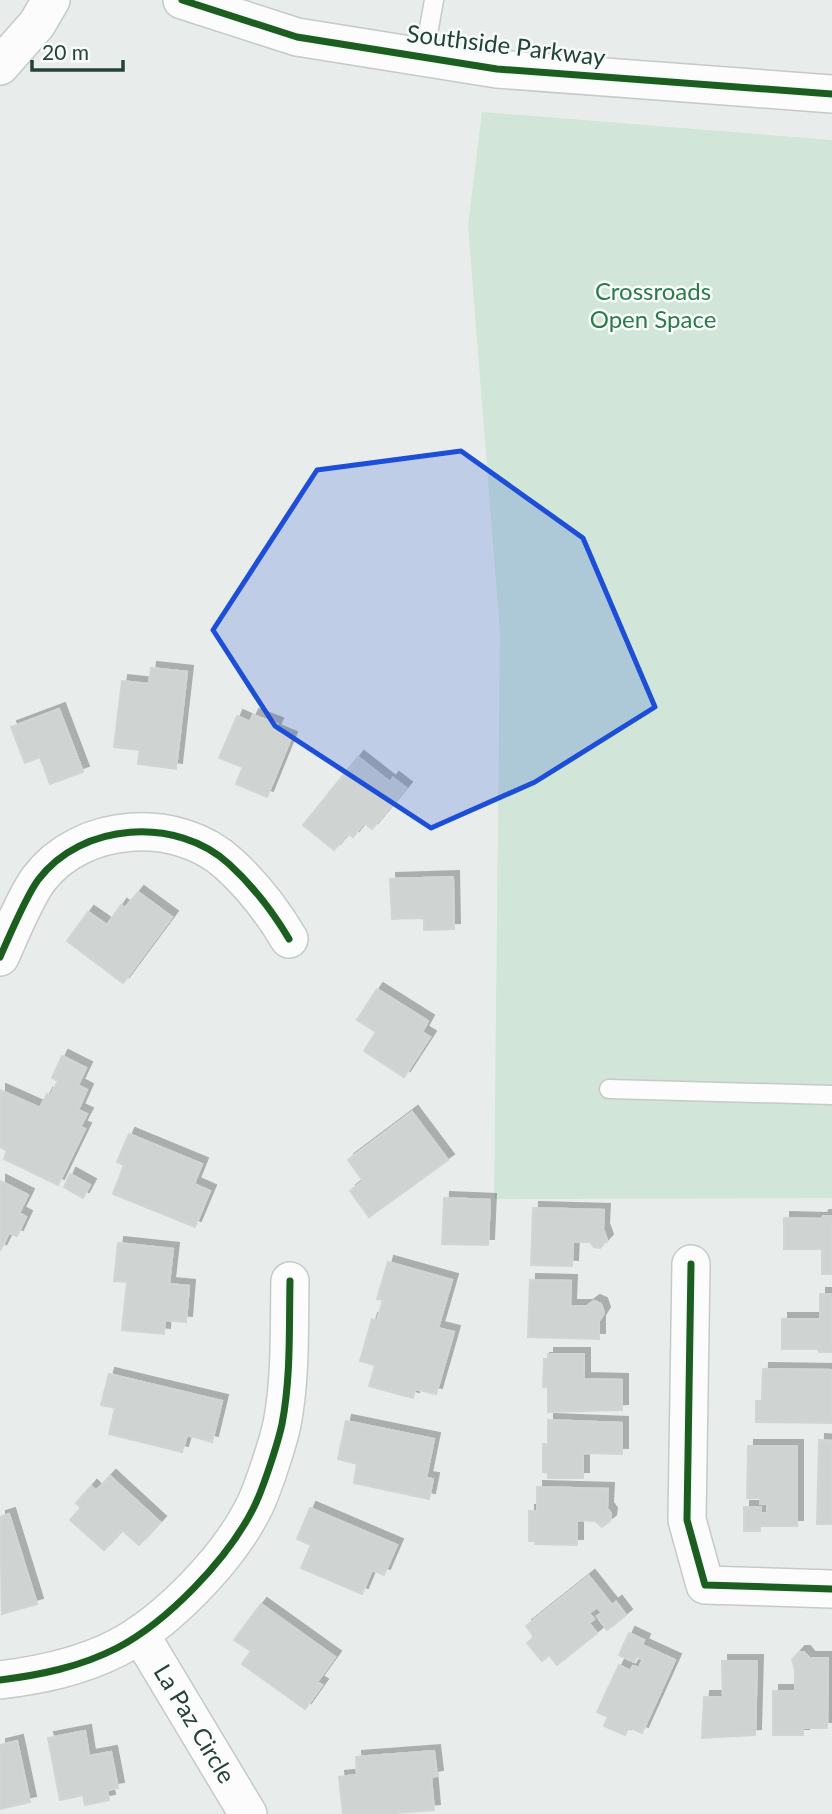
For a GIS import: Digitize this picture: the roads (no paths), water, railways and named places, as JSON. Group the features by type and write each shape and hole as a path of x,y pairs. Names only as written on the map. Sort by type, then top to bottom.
{"street":[{"path":"0,66 37,24 51,0"},
{"name":"Southside Parkway","path":"182,0 296,37 496,69 832,93"},
{"path":"0,957 37,880 63,855 106,835 155,831 190,840 228,863 271,909 289,939"},
{"path":"691,1264 687,1520 705,1585 832,1588"},
{"path":"0,1680 51,1673 115,1649 140,1634 196,1586 228,1548 254,1508 283,1416 288,1383 290,1281"},
{"name":"La Paz Circle","path":"140,1634 248,1814"}],"lane":[{"path":"424,57 434,0"},
{"path":"609,1089 832,1095"}],"park label":[{"name":"Crossroads Open Space","path":"653,306"}]}
